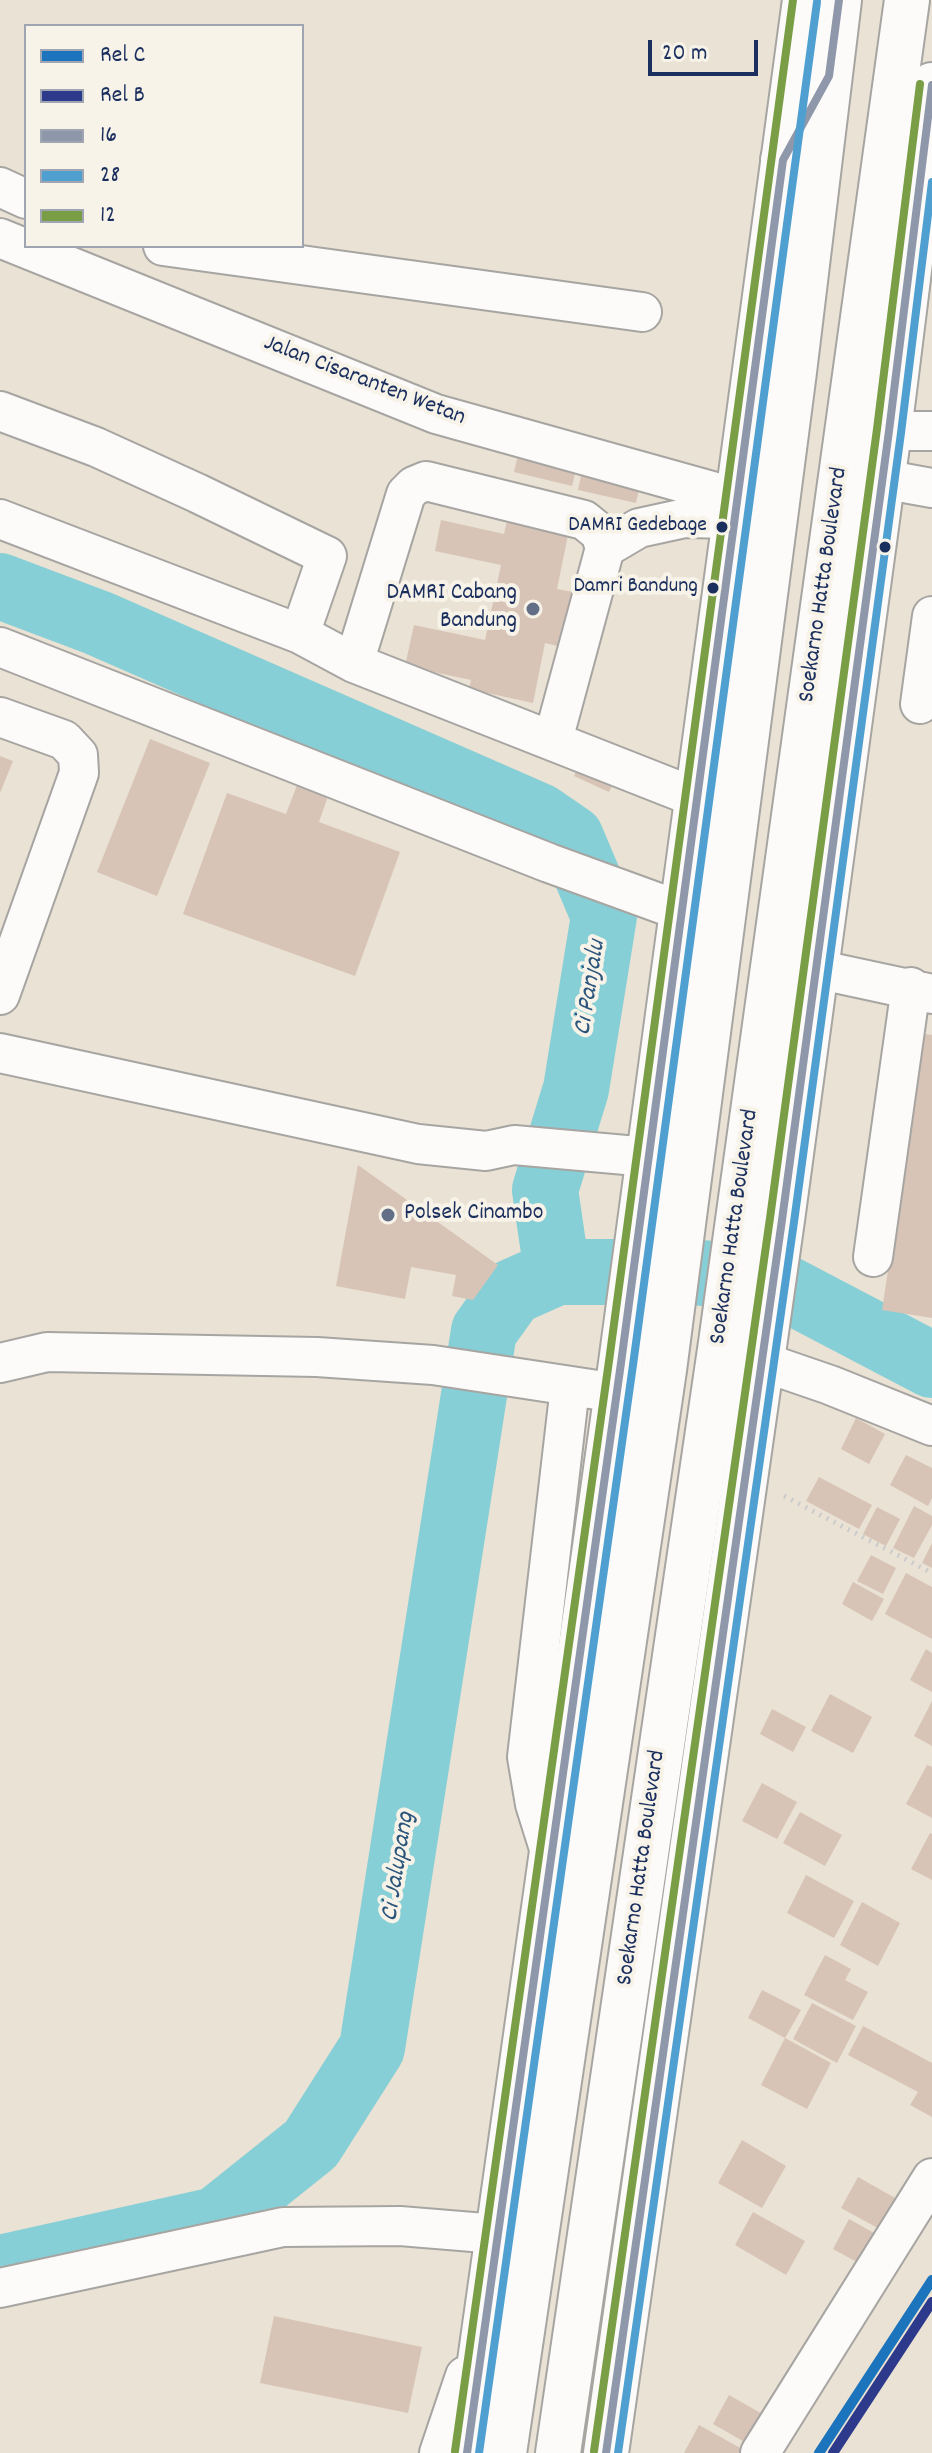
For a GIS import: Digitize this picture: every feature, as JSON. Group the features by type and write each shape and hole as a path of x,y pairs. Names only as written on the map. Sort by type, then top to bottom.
{"main road":[{"path":"467,2453 619,1378 805,0"},
{"path":"504,2453 664,1370 794,372 839,0"},
{"name":"Soekarno Hatta Boulevard","path":"558,2453 720,1345 907,0"},
{"path":"783,160 829,76"},
{"path":"606,2453 782,1220 889,431 932,85"}],"street":[{"path":"0,187 24,198"},
{"name":"Jalan Cisaranten Wetan","path":"0,238 24,248"},
{"name":"Jalan Cisaranten Wetan","path":"25,248 436,414 736,509"},
{"path":"178,248 642,312"},
{"path":"0,411 96,447 327,556 381,575"},
{"path":"889,431 932,431"},
{"path":"882,479 932,488"},
{"path":"354,663 406,494 414,486 426,481 584,520 600,533 605,548 553,740"},
{"path":"605,548 639,528 736,509"},
{"path":"0,519 300,634 354,663 697,798"},
{"path":"300,634 327,556"},
{"path":"920,704 932,616"},
{"path":"0,647 576,873 681,911"},
{"path":"0,717 64,740 78,755 79,773 0,995"},
{"path":"816,969 921,990 873,1257"},
{"path":"0,1053 418,1144 486,1151 514,1145 648,1157"},
{"path":"720,1345 762,1354 932,1426"},
{"path":"0,1363 47,1352 102,1351 317,1357 433,1365 555,1385 619,1378"},
{"path":"551,1855 535,1804 527,1757 555,1385"},
{"path":"760,2453 932,2178"},
{"path":"0,2288 283,2227 400,2226 497,2234"},
{"path":"439,2453 489,2308"}],"path":[{"path":"745,1475 932,1573"}],"building":[{"path":"518,455 576,470 572,486 514,472"},
{"path":"582,471 640,485 636,503 578,490"},
{"name":"DAMRI Cabang Bandung","path":"508,517 569,530 557,589 578,593 566,648 545,643 533,703 469,689 471,680 405,666 414,625 485,640 501,565 435,551 441,520 504,534"},
{"path":"150,739 210,763 157,896 97,872"},
{"path":"0,756 13,761 0,793"},
{"path":"581,760 617,775 609,792 574,776"},
{"path":"297,785 328,796 319,822 400,852 355,976 183,914 227,793 286,814"},
{"path":"924,1034 932,1035 932,1318 882,1310"},
{"name":"Polsek Cinambo","path":"358,1165 498,1265 473,1300 452,1296 456,1275 411,1267 405,1299 336,1286"},
{"path":"856,1418 885,1434 869,1464 841,1449"},
{"path":"906,1455 932,1468 932,1498 928,1506 890,1485"},
{"path":"819,1477 872,1505 859,1529 806,1501"},
{"path":"914,1506 932,1516 932,1525 914,1558 893,1548"},
{"path":"877,1507 900,1519 886,1546 863,1534"},
{"path":"932,1543 932,1568 922,1563"},
{"path":"871,1555 896,1568 883,1594 857,1581"},
{"path":"906,1573 932,1587 932,1639 885,1614"},
{"path":"853,1582 884,1599 872,1621 842,1604"},
{"path":"926,1649 932,1653 932,1692 910,1680"},
{"path":"830,1694 872,1717 853,1753 811,1731"},
{"path":"932,1701 932,1746 914,1736"},
{"path":"772,1709 806,1727 793,1752 760,1734"},
{"path":"927,1765 932,1767 932,1818 906,1804"},
{"path":"762,1783 797,1802 777,1839 742,1821"},
{"path":"800,1812 842,1835 825,1866 783,1843"},
{"path":"932,1834 932,1880 911,1869"},
{"path":"806,1875 854,1901 834,1938 787,1913"},
{"path":"862,1902 900,1923 878,1966 840,1945"},
{"path":"825,1955 851,1969 845,1980 868,1992 853,2020 804,1995"},
{"path":"762,1990 801,2010 785,2038 748,2018"},
{"path":"812,2003 856,2026 837,2063 793,2039"},
{"path":"863,2026 932,2063 932,2117 910,2105 918,2092 848,2055"},
{"path":"785,2038 831,2063 807,2109 761,2085"},
{"path":"742,2140 786,2166 762,2208 718,2183"},
{"path":"858,2177 904,2203 887,2233 841,2208"},
{"path":"753,2212 805,2241 786,2275 735,2245"},
{"path":"849,2219 883,2238 866,2267 833,2249"},
{"path":"274,2316 422,2347 408,2413 260,2383"},
{"path":"729,2395 764,2415 748,2444 713,2424"},
{"path":"699,2425 742,2449 740,2453 684,2453"}],"waterway":[{"name":"Ci Panjalu","path":"0,586 98,623 539,816 571,838 604,916 576,1089 545,1190 557,1272"},
{"name":"Ci Jalupang","path":"0,2268 216,2220 311,2144 372,2048 484,1331 512,1292 557,1272 691,1272 768,1279 932,1365"}],"rail line":[{"name":"C","path":"819,2453 932,2280"},
{"name":"B","path":"833,2453 932,2302"}],"transit line":[{"name":"12","path":"455,2451 609,1361 793,0"},
{"name":"16","path":"467,2453 621,1363 783,160 829,76 839,0"},
{"name":"28","path":"479,2453 633,1365 817,2"},
{"name":"12","path":"594,2451 770,1218 877,429 920,84"},
{"name":"16","path":"606,2453 782,1220 889,431 932,85"},
{"name":"28","path":"618,2453 794,1222 932,182"}],"place":[{"name":"DAMRI Gedebage","path":"722,527"},
{"name":"Damri Bandung","path":"713,588"},
{"name":"DAMRI Cabang Bandung","path":"533,609"},
{"name":"Polsek Cinambo","path":"388,1215"}]}
